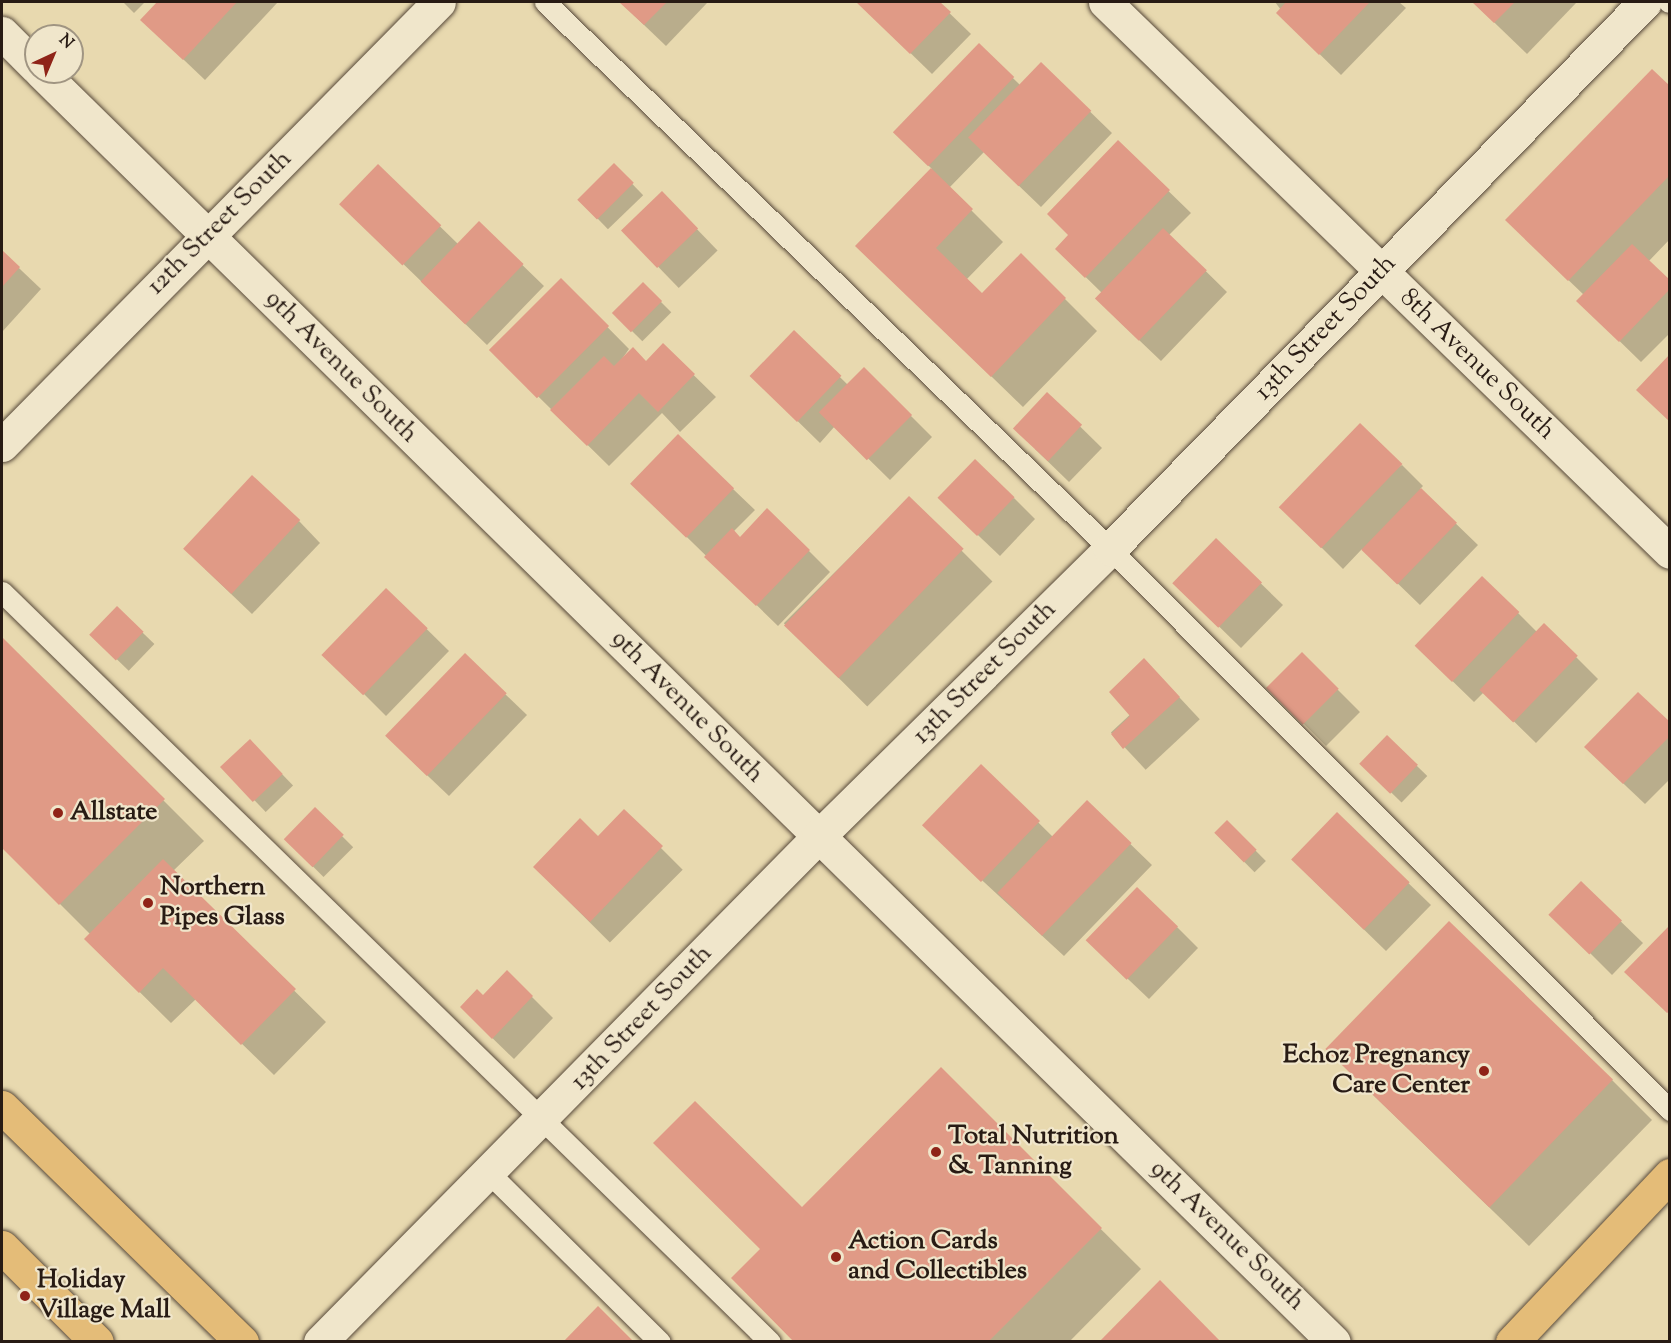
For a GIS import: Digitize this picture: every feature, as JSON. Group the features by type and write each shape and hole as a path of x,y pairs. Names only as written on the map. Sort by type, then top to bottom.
{"main road":[{"path":"2,1107 242,1341"},
{"path":"1512,1341 1670,1175"},
{"path":"2,1247 97,1341"}],"street":[{"name":"12th Street South","path":"2,445 439,2"},
{"name":"8th Avenue South","path":"1105,2 1670,552"},
{"name":"13th Street South","path":"320,1341 542,1120 818,837 1110,549 1645,2"},
{"path":"2,33 24,55"},
{"name":"9th Avenue South","path":"53,84 1334,1341"}],"lane":[{"path":"545,2 1110,549 1670,1110"},
{"path":"2,592 770,1341"},
{"path":"489,1173 660,1341"}],"building":[{"path":"157,2 237,2 183,60 140,20"},
{"path":"619,2 667,2 644,25"},
{"path":"856,2 940,2 951,12 910,54"},
{"path":"1286,2 1370,2 1319,55 1276,13"},
{"path":"1472,2 1515,2 1494,23"},
{"path":"979,43 1014,77 928,166 893,132"},
{"path":"1041,62 1091,111 1018,186 968,138"},
{"path":"1652,69 1670,86 1670,175 1568,281 1505,220"},
{"path":"1118,140 1170,190 1085,278 1055,249 1068,235 1047,214"},
{"path":"614,163 634,183 597,220 577,200"},
{"path":"378,164 441,225 402,265 339,204"},
{"path":"931,168 973,209 936,248 982,293 1021,253 1066,298 991,377 855,246"},
{"path":"662,191 698,228 657,268 621,231"},
{"path":"479,221 524,264 465,324 421,281"},
{"path":"1163,228 1207,270 1139,341 1095,298"},
{"path":"1632,244 1670,280 1670,289 1619,342 1576,301"},
{"path":"2,250 20,267 2,287"},
{"path":"561,278 609,326 537,398 489,350"},
{"path":"643,282 662,301 631,332 612,313"},
{"path":"794,330 841,376 797,422 750,376"},
{"path":"663,343 695,374 658,412 639,393 587,446 550,410 604,356 614,366 633,347 646,361"},
{"path":"1670,354 1670,422 1636,390"},
{"path":"864,367 912,415 867,460 819,412"},
{"path":"1047,392 1082,425 1048,461 1013,429"},
{"path":"1360,423 1402,464 1321,548 1279,507"},
{"path":"678,434 734,488 686,538 630,484"},
{"path":"975,459 1015,497 977,536 937,498"},
{"path":"252,475 300,520 231,594 183,549"},
{"path":"1421,488 1457,523 1397,585 1361,550"},
{"path":"909,496 964,549 839,678 784,625"},
{"path":"767,508 810,550 756,606 704,557 732,528 740,537"},
{"path":"1216,538 1262,582 1218,628 1172,583"},
{"path":"1482,576 1519,612 1452,682 1415,646"},
{"path":"386,588 428,628 363,695 321,655"},
{"path":"117,606 144,632 116,660 89,635"},
{"path":"1544,623 1578,656 1513,723 1479,690"},
{"path":"2,637 165,799 59,905 2,848"},
{"path":"1302,652 1339,689 1303,725 1266,688"},
{"path":"465,653 507,693 427,776 385,736"},
{"path":"1144,658 1180,697 1123,749 1111,734 1130,716 1109,692"},
{"path":"1638,692 1670,722 1670,736 1623,784 1584,747"},
{"path":"1387,735 1418,765 1390,794 1359,764"},
{"path":"250,739 283,774 253,802 220,767"},
{"path":"981,764 1040,821 981,882 922,825"},
{"path":"1087,800 1132,843 1042,936 997,893"},
{"path":"315,807 344,835 313,867 284,839"},
{"path":"624,809 663,846 590,922 533,867 580,818 598,836"},
{"path":"1337,812 1410,882 1364,930 1291,859"},
{"path":"1227,820 1257,850 1244,862 1214,833"},
{"path":"163,859 296,989 241,1045 163,968 139,993 84,939"},
{"path":"1581,881 1622,921 1589,954 1548,915"},
{"path":"1137,887 1178,927 1127,980 1086,940"},
{"path":"1449,921 1613,1079 1489,1207 1325,1049"},
{"path":"1670,925 1670,1011 1667,1013 1624,972"},
{"path":"507,970 533,996 492,1039 460,1007 477,989 483,995"},
{"path":"941,1067 1102,1228 988,1342 794,1342 731,1278 760,1249 653,1143 695,1101 802,1207"},
{"path":"1160,1280 1221,1342 1099,1342"},
{"path":"598,1306 634,1342 563,1342"}],"place":[{"name":"Allstate","path":"58,813"},
{"name":"Northern Pipes Glass","path":"148,903"},
{"name":"Echoz Pregnancy Care Center","path":"1484,1071"},
{"name":"Total Nutrition & Tanning","path":"936,1152"},
{"name":"Action Cards and Collectibles","path":"836,1257"},
{"name":"Holiday Village Mall","path":"25,1296"}]}
